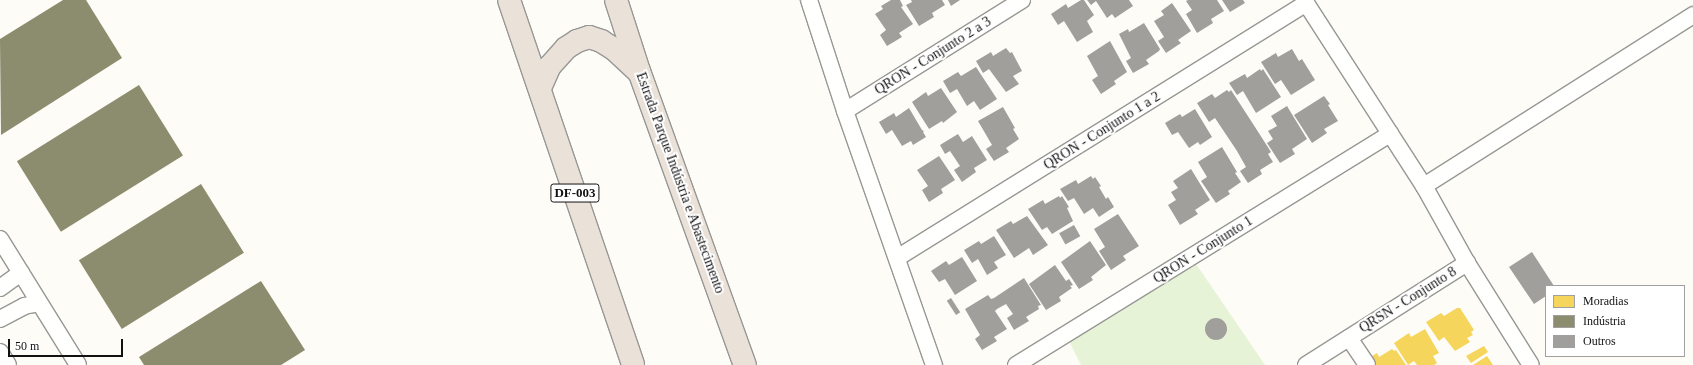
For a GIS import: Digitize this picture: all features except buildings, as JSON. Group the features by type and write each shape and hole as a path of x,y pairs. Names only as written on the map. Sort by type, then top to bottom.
{"highway":[{"path":"498,0 516,21"},
{"name":"DF-003","path":"509,0 633,365"},
{"name":"Estrada Parque Indústria e Abastecimento","path":"616,0 639,72 745,365"},
{"path":"540,88 550,66 566,48 577,41 589,37 601,41 614,49 639,72"}],"street":[{"path":"809,0 845,111 934,365"},
{"name":"QRON - Conjunto 2 a 3","path":"845,111 1022,0"},
{"path":"1305,2 1424,186 1467,263 1530,365"},
{"name":"QRON - Conjunto 1 a 2","path":"897,258 1305,2"},
{"path":"1424,186 1693,15"},
{"name":"QRON - Conjunto 1","path":"1016,365 1390,134"},
{"path":"0,239 78,365"},
{"name":"QRSN - Conjunto 8","path":"1306,365 1467,263"},
{"path":"0,288 21,273"},
{"path":"0,319 24,306 39,303"},
{"name":"QRSN - Conjunto 8","path":"1349,338 1367,365"},
{"path":"0,352 8,365"}],"green space":[{"path":"1192,258 1265,365 1081,365 1068,339"}]}
